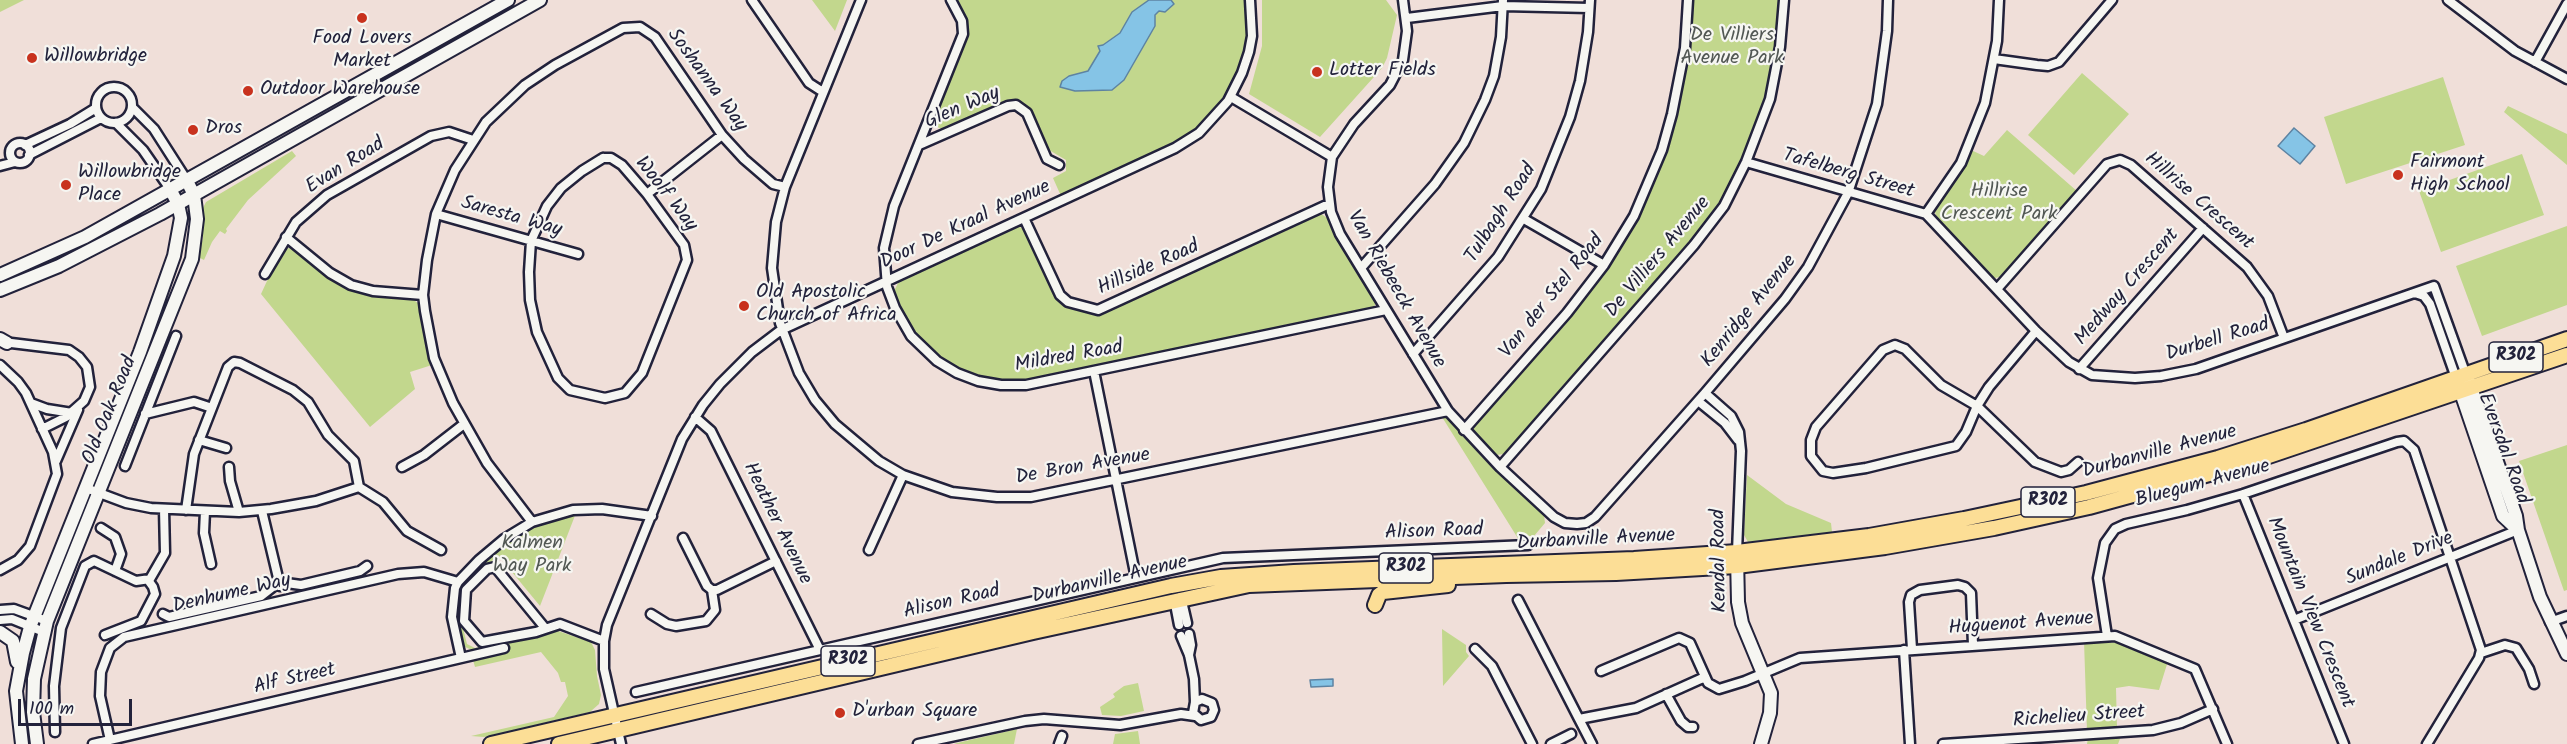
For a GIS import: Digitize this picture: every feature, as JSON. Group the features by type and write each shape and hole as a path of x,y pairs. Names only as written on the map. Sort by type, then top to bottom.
{"main road":[{"path":"0,275 74,242 508,0"},
{"path":"0,290 33,278 160,214 540,0"},
{"name":"Old Oak Road","path":"37,744 33,712 34,679 46,627 192,259 196,238 194,195 186,179"},
{"name":"Old Oak Road","path":"22,744 17,700 18,681 32,621 140,352 174,256 180,226 178,204 170,189"},
{"path":"160,214 170,218 175,227 174,256"},
{"path":"0,297 24,287 33,278"},
{"path":"140,352 149,342 159,321 169,319"},
{"name":"Durbanville Avenue","path":"2463,383 2567,339"},
{"name":"Durbanville Avenue","path":"617,730 1249,585 1616,573 1737,559 1899,531 2086,494 2250,448 2463,383 2567,355"},
{"name":"Eversdal Road","path":"2463,383 2516,516 2518,530 2550,622 2567,654"},
{"name":"Durbanville Avenue","path":"614,716 1175,585 1246,574 1604,561 1737,559"},
{"name":"Kendal Road","path":"1737,559 1738,602 1742,623 1770,688 1771,705 1761,744"},
{"path":"1375,606 1378,596 1383,592 1480,581 1506,575"},
{"path":"0,632 8,636 15,644 18,681"},
{"name":"R302","path":"491,744 614,716"},
{"name":"R302","path":"559,744 617,730"}],"street":[{"path":"752,0 808,83 823,92"},
{"name":"De Bron Avenue","path":"861,0 784,187 776,222 772,256 774,292 782,330 799,373 825,412 862,449 903,475 962,494 1018,498 1047,495 1117,481 1448,411"},
{"name":"Mildred Road","path":"951,0 962,21 963,34 887,228 884,257 886,281 895,308 911,336 927,353 957,373 990,384 1014,386 1386,310"},
{"name":"Door De Kraal Avenue","path":"621,744 604,669 604,641 612,611 682,440 695,417 731,371 782,330 1182,144 1211,122 1231,97 1250,52 1252,23 1250,0"},
{"name":"Van Riebeeck Avenue","path":"1403,0 1407,18 1406,44 1396,74 1383,94 1354,124 1332,157 1328,187 1329,204 1336,227 1448,411 1500,467 1554,517 1573,524"},
{"name":"Van der Stel Road","path":"1464,430 1567,313 1604,265 1634,216 1662,150 1679,85 1685,48 1688,0"},
{"name":"De Villiers Avenue","path":"1500,467 1710,226 1730,196 1746,162 1770,99 1776,72 1784,0"},
{"name":"Kenridge Avenue","path":"1573,524 1586,523 1595,517 1705,393 1797,283 1813,259 1848,193 1880,90 1888,0"},
{"name":"Tafelberg Street","path":"1746,162 1926,214 1961,163 1985,103 1994,59 1999,0"},
{"path":"2448,0 2486,31 2567,79"},
{"path":"1994,59 2048,66 2059,62 2110,1"},
{"path":"1407,18 1503,3 1590,4"},
{"path":"1361,268 1435,184 1464,143 1494,76 1501,37 1503,3"},
{"name":"Tulbagh Road","path":"1413,354 1485,273 1524,219 1550,170 1570,117 1584,58 1590,4"},
{"path":"2535,62 2567,4"},
{"name":"Soshanna Way","path":"532,522 487,464 464,424 434,358 427,327 423,295 436,214 445,190 473,140 493,114 525,85 555,65 623,28 632,26 645,28 655,37 722,135 744,159 772,184 784,187"},
{"path":"113,86 126,91 130,96 132,107 127,118 116,123 101,118 96,108 99,94 113,86"},
{"path":"1231,97 1332,157"},
{"name":"Glen Way","path":"919,145 1008,106 1016,105 1027,113 1047,159 1059,165"},
{"name":"Old Oak Road","path":"132,107 154,129 186,179"},
{"path":"0,158 10,152 16,144 26,145 70,124 96,108"},
{"path":"0,166 25,162 29,155 101,118"},
{"name":"Old Oak Road","path":"116,123 143,150 170,189"},
{"name":"Evan Road","path":"265,274 296,222 327,195 422,141 450,132 473,140"},
{"path":"646,194 722,135"},
{"path":"26,145 29,155"},
{"path":"10,152 15,162"},
{"name":"Woolf Way","path":"611,158 619,162 684,244 687,260 642,373 630,389 619,396 605,398 580,393 570,390 558,378 537,332 530,300 531,241 547,206 561,188 600,159 611,158"},
{"name":"Hillrise Crescent","path":"1997,289 2107,164 2116,160 2124,161 2247,267 2271,303 2284,338"},
{"name":"Hillside Road","path":"1024,218 1060,295 1068,302 1095,310 1329,204"},
{"name":"Saresta Way","path":"436,214 578,255"},
{"name":"Durbell Road","path":"1926,214 2036,331 2079,369 2099,376 2161,376 2196,369 2434,286 2463,383"},
{"path":"1524,219 1604,265"},
{"name":"Medway Crescent","path":"2079,369 2203,228"},
{"path":"286,237 330,273 351,285 366,290 423,295"},
{"path":"2414,293 2421,294 2428,301 2463,383"},
{"path":"2036,331 1999,373 1977,406 1960,442 1952,449 1866,468 1833,472 1823,471 1811,456 1811,440 1816,427 1891,345 1905,349 1941,385 1977,406 2035,462 2057,472 2066,472 2078,462"},
{"path":"125,466 176,336"},
{"path":"2,342 65,349 80,357 87,367 90,381 89,392 80,405 56,462"},
{"path":"186,510 190,472 200,440 228,367 234,362 293,390 312,406 332,440 353,458 359,487"},
{"path":"0,365 18,382 31,403 56,462 57,478 30,546 18,560 0,570"},
{"path":"1094,371 1137,578"},
{"name":"Kendal Road","path":"1705,393 1734,420 1738,428 1740,443 1737,559"},
{"path":"1698,401 1725,423 1740,443"},
{"path":"145,414 194,402 212,408"},
{"path":"31,403 46,409 72,412"},
{"path":"42,429 80,405"},
{"name":"Heather Avenue","path":"695,417 711,431 820,650"},
{"path":"402,467 424,455 464,424"},
{"path":"200,440 226,448"},
{"name":"Bluegum Avenue","path":"2107,636 2098,578 2105,543 2111,532 2126,524 2243,494 2397,442 2408,442 2414,450 2450,557"},
{"path":"229,467 230,481 239,512"},
{"path":"868,550 903,475"},
{"path":"87,485 138,505 164,509 239,512 262,511 316,501 359,487"},
{"path":"359,487 383,502 407,531 441,550"},
{"name":"Mountain View Crescent","path":"2243,494 2344,744"},
{"path":"148,580 165,553 164,509"},
{"path":"461,658 451,610 458,582 491,549 532,522 556,513 602,509 652,516"},
{"path":"206,511 204,537 211,564"},
{"path":"262,511 280,585"},
{"path":"101,528 116,537 121,554 115,571"},
{"name":"Sundale Drive","path":"2294,620 2518,530"},
{"path":"651,614 667,624 676,626 706,621 715,609 712,590 707,586 683,538"},
{"name":"Alison Road","path":"636,692 1223,558 1528,545"},
{"path":"2450,557 2481,653"},
{"path":"712,590 717,590 776,561"},
{"path":"55,732 54,686 64,618 87,564 96,562 136,581 148,580"},
{"path":"163,614 169,616 261,596 280,585 304,584 360,571 367,566"},
{"path":"545,628 495,567 487,569 467,589 464,621 480,641 486,643 562,624 604,641"},
{"name":"Denhume Way","path":"110,740 100,696 101,672 110,648 124,637 405,573 424,572 458,582"},
{"path":"105,635 141,621 155,594 148,580"},
{"path":"1175,585 1183,624"},
{"path":"1910,744 1908,650 1911,595 1920,590 1958,585 1968,588 1971,596 1973,645"},
{"path":"1518,600 1592,744"},
{"path":"0,610 14,609 46,627"},
{"path":"2550,622 2567,616"},
{"path":"0,620 32,621"},
{"path":"1185,635 1194,680 1195,716"},
{"name":"Huguenot Avenue","path":"1705,677 1710,686 1719,689 1800,658 2107,636 2125,640 2192,667 2200,676 2227,744"},
{"path":"1579,719 1636,708 1705,677 1690,643 1682,638 1601,671"},
{"path":"2427,744 2481,653 2505,645 2516,648 2529,669 2534,684"},
{"name":"Alf Street","path":"93,744 504,648"},
{"path":"1475,649 1492,666 1532,744"},
{"path":"918,744 1025,720 1044,719 1120,725 1181,714 1204,720 1211,717 1213,707 1194,680"},
{"path":"1666,694 1681,721 1688,727 1693,727"},
{"path":"1181,714 1194,704 1206,699"},
{"name":"Richelieu Street","path":"1943,744 2153,730 2181,723 2213,709"},
{"path":"1551,744 1571,734"}],"green space":[{"path":"0,0 24,0 0,12"},
{"path":"812,0 847,0 835,31"},
{"path":"955,0 1245,0 1247,43 1233,85 1221,104 1199,128 1182,140 1061,196 1053,178 1066,171 1066,160 1049,150 1029,110 1021,103 1009,102 944,130 935,126 934,118 967,33 966,21"},
{"name":"Lotter Fields","path":"1262,0 1386,0 1397,15 1387,58 1382,68 1320,137 1249,94 1262,46"},
{"name":"De Villiers Avenue Park","path":"1691,0 1779,0 1771,75 1761,115 1747,152 1718,205 1695,238 1512,446 1503,454 1497,455 1474,432 1474,425 1566,319 1617,251 1628,233 1669,138 1684,78"},
{"path":"2082,73 2129,114 2074,175 2028,135"},
{"path":"2443,77 2465,145 2346,184 2324,117"},
{"path":"2508,106 2567,134 2567,165 2504,112"},
{"name":"Hillrise Crescent Park","path":"2007,130 2078,192 2004,276 1995,278 1990,276 1937,219 1935,212 1971,150 1984,156"},
{"path":"292,151 296,156 248,200 226,229 225,234 220,231 204,260 198,257 203,238 203,208 206,202"},
{"path":"2522,154 2544,215 2441,252 2419,191"},
{"path":"1320,213 1327,218 1375,300 1375,305 1371,309 1028,381 987,379 966,373 945,362 911,330 899,310 893,293 900,279 1018,226 1025,230 1059,300 1090,314 1098,314"},
{"path":"2567,226 2567,305 2482,336 2456,266"},
{"path":"294,248 327,276 349,289 366,294 412,299 418,303 432,365 410,372 415,389 370,427 261,294 284,249"},
{"path":"1442,417 1450,419 1481,456 1544,515 1545,523 1534,536 1520,536 1519,540"},
{"path":"2567,445 2567,590 2564,591 2519,461"},
{"path":"1747,475 1786,504 1831,523 1832,532 1748,542 1744,535"},
{"name":"Kalmen Way Park","path":"576,513 540,606 498,555 464,589 461,620 467,644 475,648 552,629 591,642 595,650 601,695 599,704 590,712 484,737 471,736 554,717 568,696 565,682 561,682 558,673 541,652 475,667 473,660 508,652 506,644 474,651 463,646 455,614 460,588 482,563 524,530"},
{"path":"1442,629 1466,645 1466,652 1469,656 1443,686"},
{"path":"2084,641 2119,643 2168,661 2159,690 2129,686 2116,688 2117,729 2087,731"},
{"path":"1138,683 1144,711 1121,716 1102,715 1100,707 1115,697 1113,694 1124,686"},
{"path":"1017,729 1014,744 954,744 957,743"},
{"path":"1138,731 1140,744 1113,744 1115,734"},
{"path":"2121,736 2118,744 2087,744 2088,738"}],"water":[{"path":"1149,0 1171,0 1174,4 1165,12 1159,11 1155,15 1155,26 1124,80 1112,90 1075,91 1060,87 1062,81 1069,76 1088,71 1100,51 1098,46 1120,33 1132,12"},
{"path":"2294,128 2315,146 2300,164 2278,146"},
{"path":"1333,679 1333,686 1311,687 1310,680"}],"place":[{"name":"Food Lovers Market","path":"362,18"},
{"name":"Willowbridge","path":"32,58"},
{"name":"Lotter Fields","path":"1317,72"},
{"name":"Outdoor Warehouse","path":"248,91"},
{"name":"Dros","path":"193,130"},
{"name":"Fairmont High School","path":"2398,175"},
{"name":"Willowbridge Place","path":"66,185"},
{"name":"Old Apostolic Church of Africa","path":"744,306"},
{"name":"D'urban Square","path":"840,713"}]}
